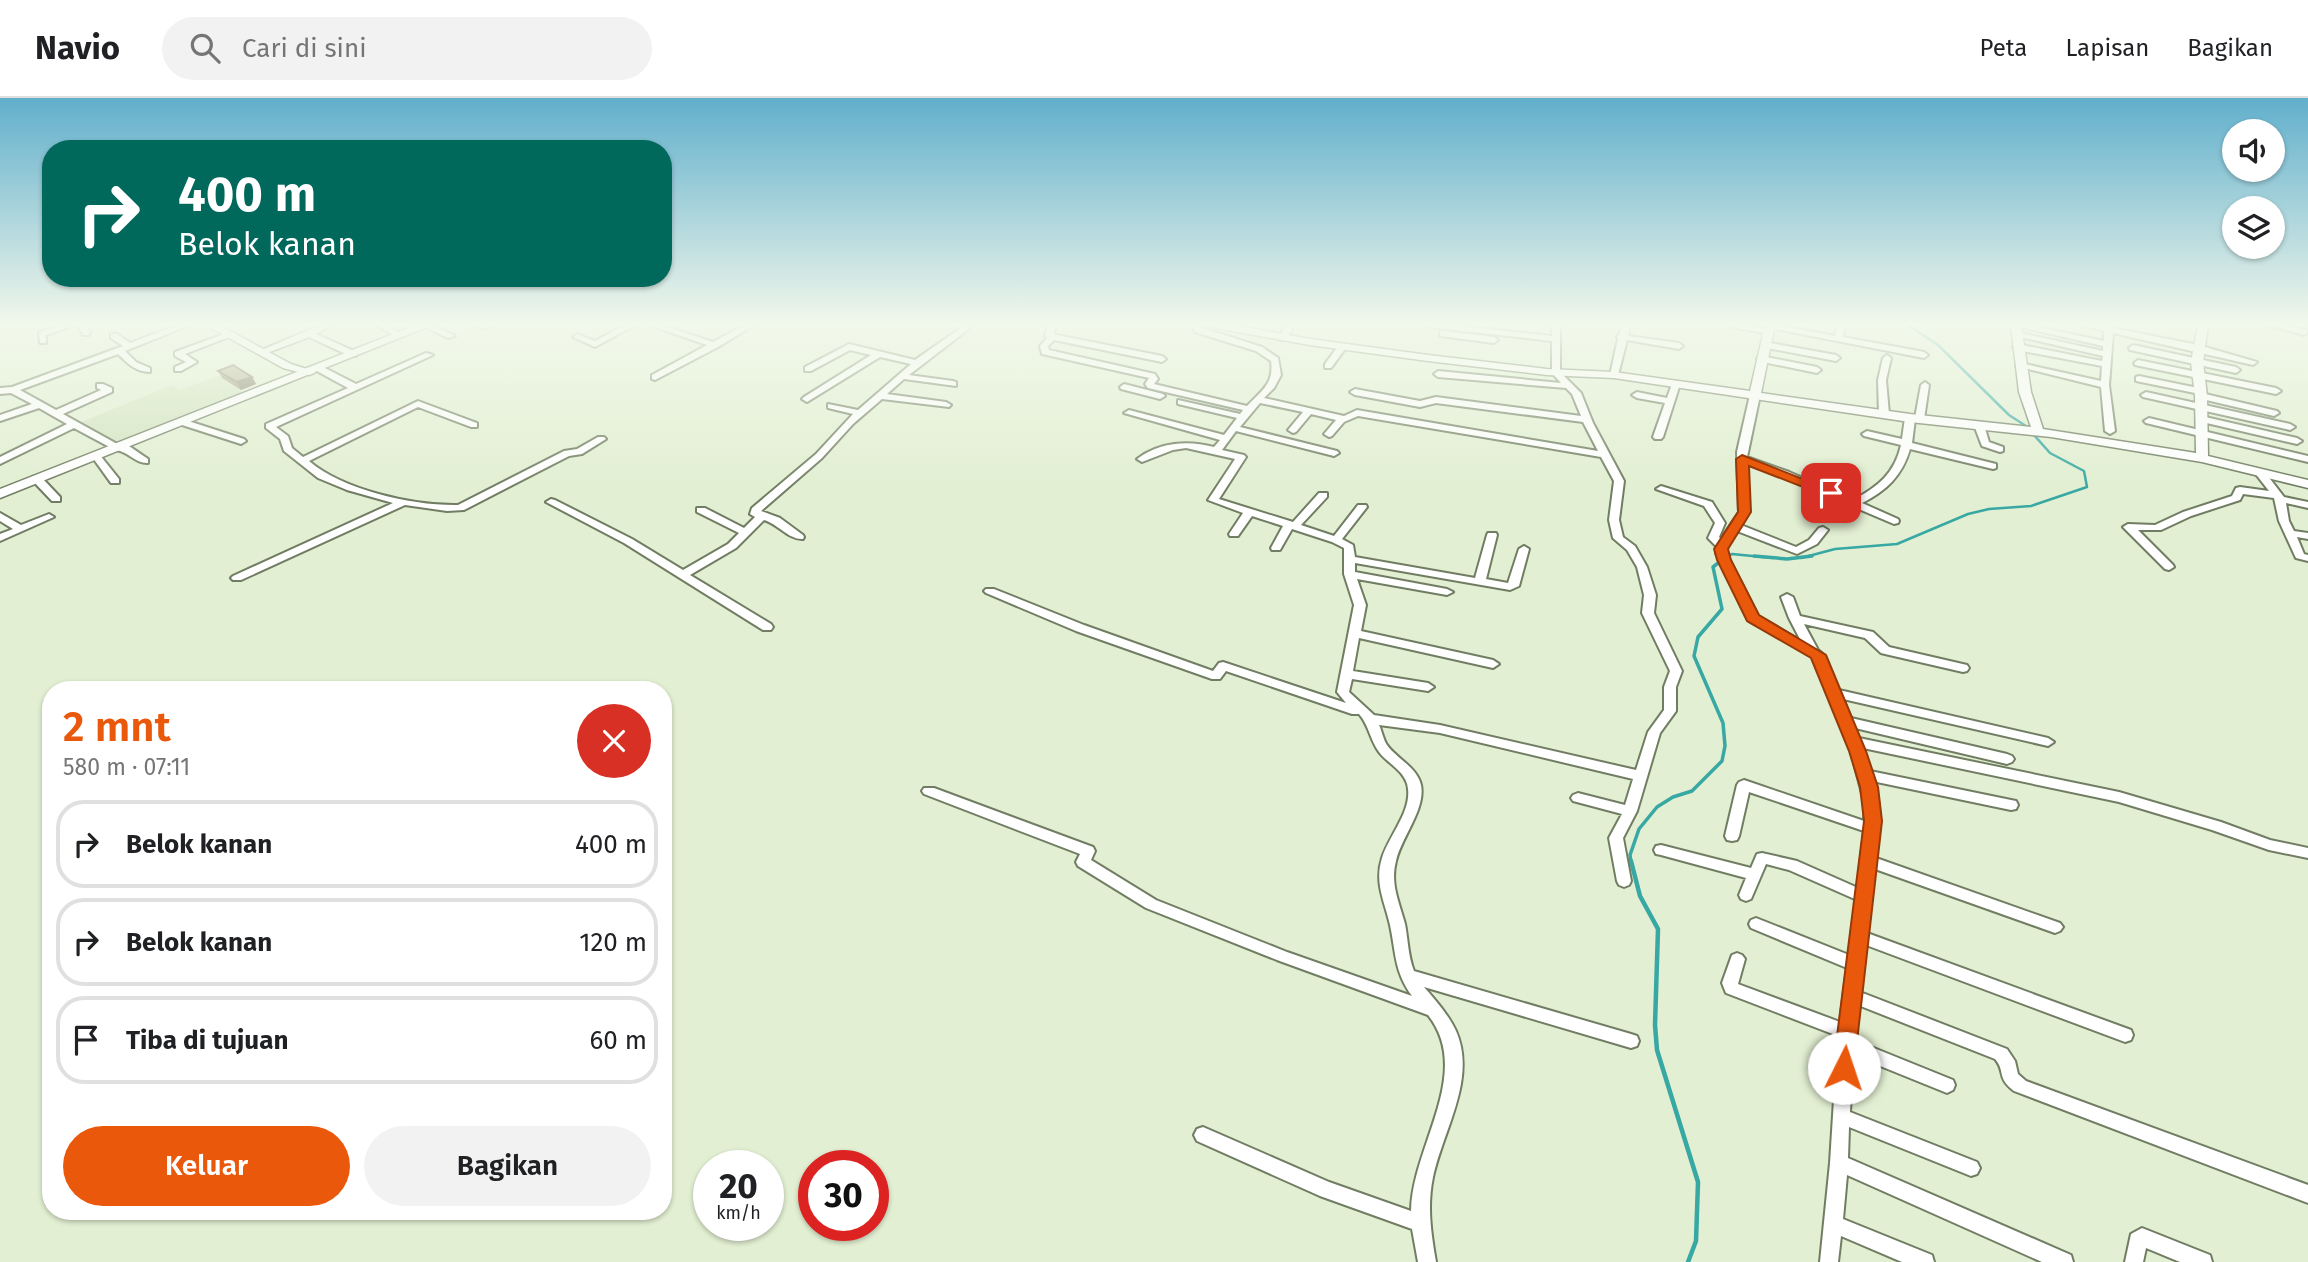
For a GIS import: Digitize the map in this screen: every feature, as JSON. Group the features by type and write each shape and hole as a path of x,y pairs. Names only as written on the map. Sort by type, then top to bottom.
{"main road":[{"path":"0,494 290,379"}],"street":[{"path":"0,391 13,390 41,379"},
{"path":"330,379 354,387"},
{"path":"372,379 269,426 285,438 287,449 326,478 403,502 460,508 601,439"},
{"path":"807,399 838,379"},
{"path":"799,537 776,520 755,514 756,510 819,456 860,413 898,379"},
{"path":"923,379 953,384"},
{"path":"1154,379 1149,384 1151,386 1245,413"},
{"path":"1216,451 1275,379"},
{"path":"1496,379 1569,386"},
{"path":"1562,379 1576,393 1619,481 1614,520 1618,538 1631,548 1642,567 1650,595 1648,613 1676,671 1670,687 1670,711 1654,732 1630,811 1616,838 1624,881"},
{"path":"1644,379 1915,418 2035,429 2202,458 2308,484"},
{"path":"1722,545 1744,512 1742,459 1758,379"},
{"path":"1882,379 1884,414"},
{"path":"2023,379 2035,429"},
{"path":"2080,379 2105,385"},
{"path":"2105,379 2110,431"},
{"path":"2140,379 2297,441"},
{"path":"2199,379 2202,458"},
{"path":"2220,379 2276,391"},
{"path":"1658,437 1676,384"},
{"path":"1854,503 1881,489 1902,465 1925,385"},
{"path":"54,414 109,390 100,386"},
{"path":"1124,387 1245,413"},
{"path":"13,390 145,461"},
{"path":"1355,392 1420,404 1436,400 1587,420"},
{"path":"1637,395 1670,401"},
{"path":"2146,395 2274,413"},
{"path":"880,396 946,405"},
{"path":"1259,400 1347,419 1357,413 1605,455"},
{"path":"2201,403 2290,427"},
{"path":"304,460 418,404 474,425"},
{"path":"0,418 38,405"},
{"path":"831,406 860,413"},
{"path":"1293,430 1309,411"},
{"path":"1129,413 1224,438"},
{"path":"1329,434 1342,418"},
{"path":"2149,421 2308,459"},
{"path":"182,422 241,441"},
{"path":"0,461 74,424"},
{"path":"1976,424 1985,444 2000,449"},
{"path":"1975,450 1978,445 1976,424"},
{"path":"1234,428 1334,453"},
{"path":"1867,434 1993,466"},
{"path":"1142,459 1173,444 1200,446 1241,457 1213,500 1293,525 1349,547 1350,574 1360,601 1343,692 1368,717 1380,745 1410,777 1415,791 1385,869 1387,892 1398,925 1402,962 1408,976 1437,1012 1453,1045 1452,1088 1421,1191 1420,1223 1427,1262"},
{"path":"96,456 115,481"},
{"path":"1742,459 1894,521"},
{"path":"2260,472 2279,497 2284,521 2300,556 2308,558"},
{"path":"37,479 56,499"},
{"path":"1661,489 1708,504 1720,523 1713,538 1722,545 1724,560 1753,618 1812,649"},
{"path":"2169,567 2128,528 2161,527 2187,514 2236,498 2240,490 2308,505"},
{"path":"1276,548 1293,525 1323,495"},
{"path":"237,578 403,502"},
{"path":"551,502 628,541 767,627"},
{"path":"1336,540 1362,507"},
{"path":"701,510 747,533"},
{"path":"1234,534 1249,512"},
{"path":"0,516 20,530"},
{"path":"0,538 49,517"},
{"path":"682,575 732,546 761,517"},
{"path":"1736,527 1797,551 1813,542 1823,530"},
{"path":"2289,533 2308,536"},
{"path":"1480,580 1492,535"},
{"path":"1350,559 1513,586 1524,549"},
{"path":"1350,574 1447,592"},
{"path":"990,591 1080,628 1216,676 1223,666 1368,717 1440,729 1639,776"},
{"path":"1787,597 1795,618 1821,660 1866,775 1872,805 1869,861 1845,1038 1839,1163 1829,1262"},
{"path":"1795,618 1871,636 1877,646 1885,650 1963,668"},
{"path":"1353,633 1493,664"},
{"path":"1348,674 1428,687"},
{"path":"1834,693 2048,742"},
{"path":"1845,721 2007,759"},
{"path":"1853,741 2119,797 2269,845 2308,853"},
{"path":"1866,775 2011,805"},
{"path":"1732,836 1744,785 1872,829"},
{"path":"929,792 1088,851 1083,862 1151,904 1282,956 1437,1012"},
{"path":"1578,798 1630,811"},
{"path":"1661,850 1754,874"},
{"path":"1746,895 1759,859 1767,859 1792,865 1863,896"},
{"path":"1869,861 2055,927"},
{"path":"1756,924 1856,964"},
{"path":"1859,936 2125,1035"},
{"path":"1737,959 1730,983 1732,988 1947,1085"},
{"path":"1408,976 1630,1041"},
{"path":"1851,995 2001,1054 2006,1058 2010,1078 2020,1086 2308,1194"},
{"path":"1841,1116 1971,1168"},
{"path":"1203,1135 1305,1182 1420,1223"},
{"path":"1839,1163 2064,1262"},
{"path":"1833,1224 1925,1262"},
{"path":"2134,1262 2138,1241 2142,1237 2203,1262"}],"shaded area":[{"path":"210,379 224,379 247,394 118,444 79,423 172,385 179,390"}],"waterway":[{"path":"1806,557 1835,549 1897,544 1968,514 1989,509 2031,506 2087,487 2084,471 2050,453 2026,426 2009,415 1973,379"},
{"path":"1726,557 1732,554 1773,558"},
{"path":"1754,556 1787,559 1806,557"},
{"path":"1806,557 1812,556"},
{"path":"1631,862 1630,855 1639,829 1657,807 1673,797 1692,791 1722,761 1725,746 1723,723 1694,656 1698,637 1722,609 1713,567 1726,557"},
{"path":"1801,558 1806,557"},
{"path":"1631,861 1640,896 1658,929 1655,1025 1657,1050 1698,1182 1696,1241 1688,1262"}],"route":[{"path":"1831,493 1742,459 1744,512 1740,522 1724,542 1721,553 1753,618 1812,649 1818,655 1858,751 1869,787 1873,821 1846,1032 1844,1068"}]}
